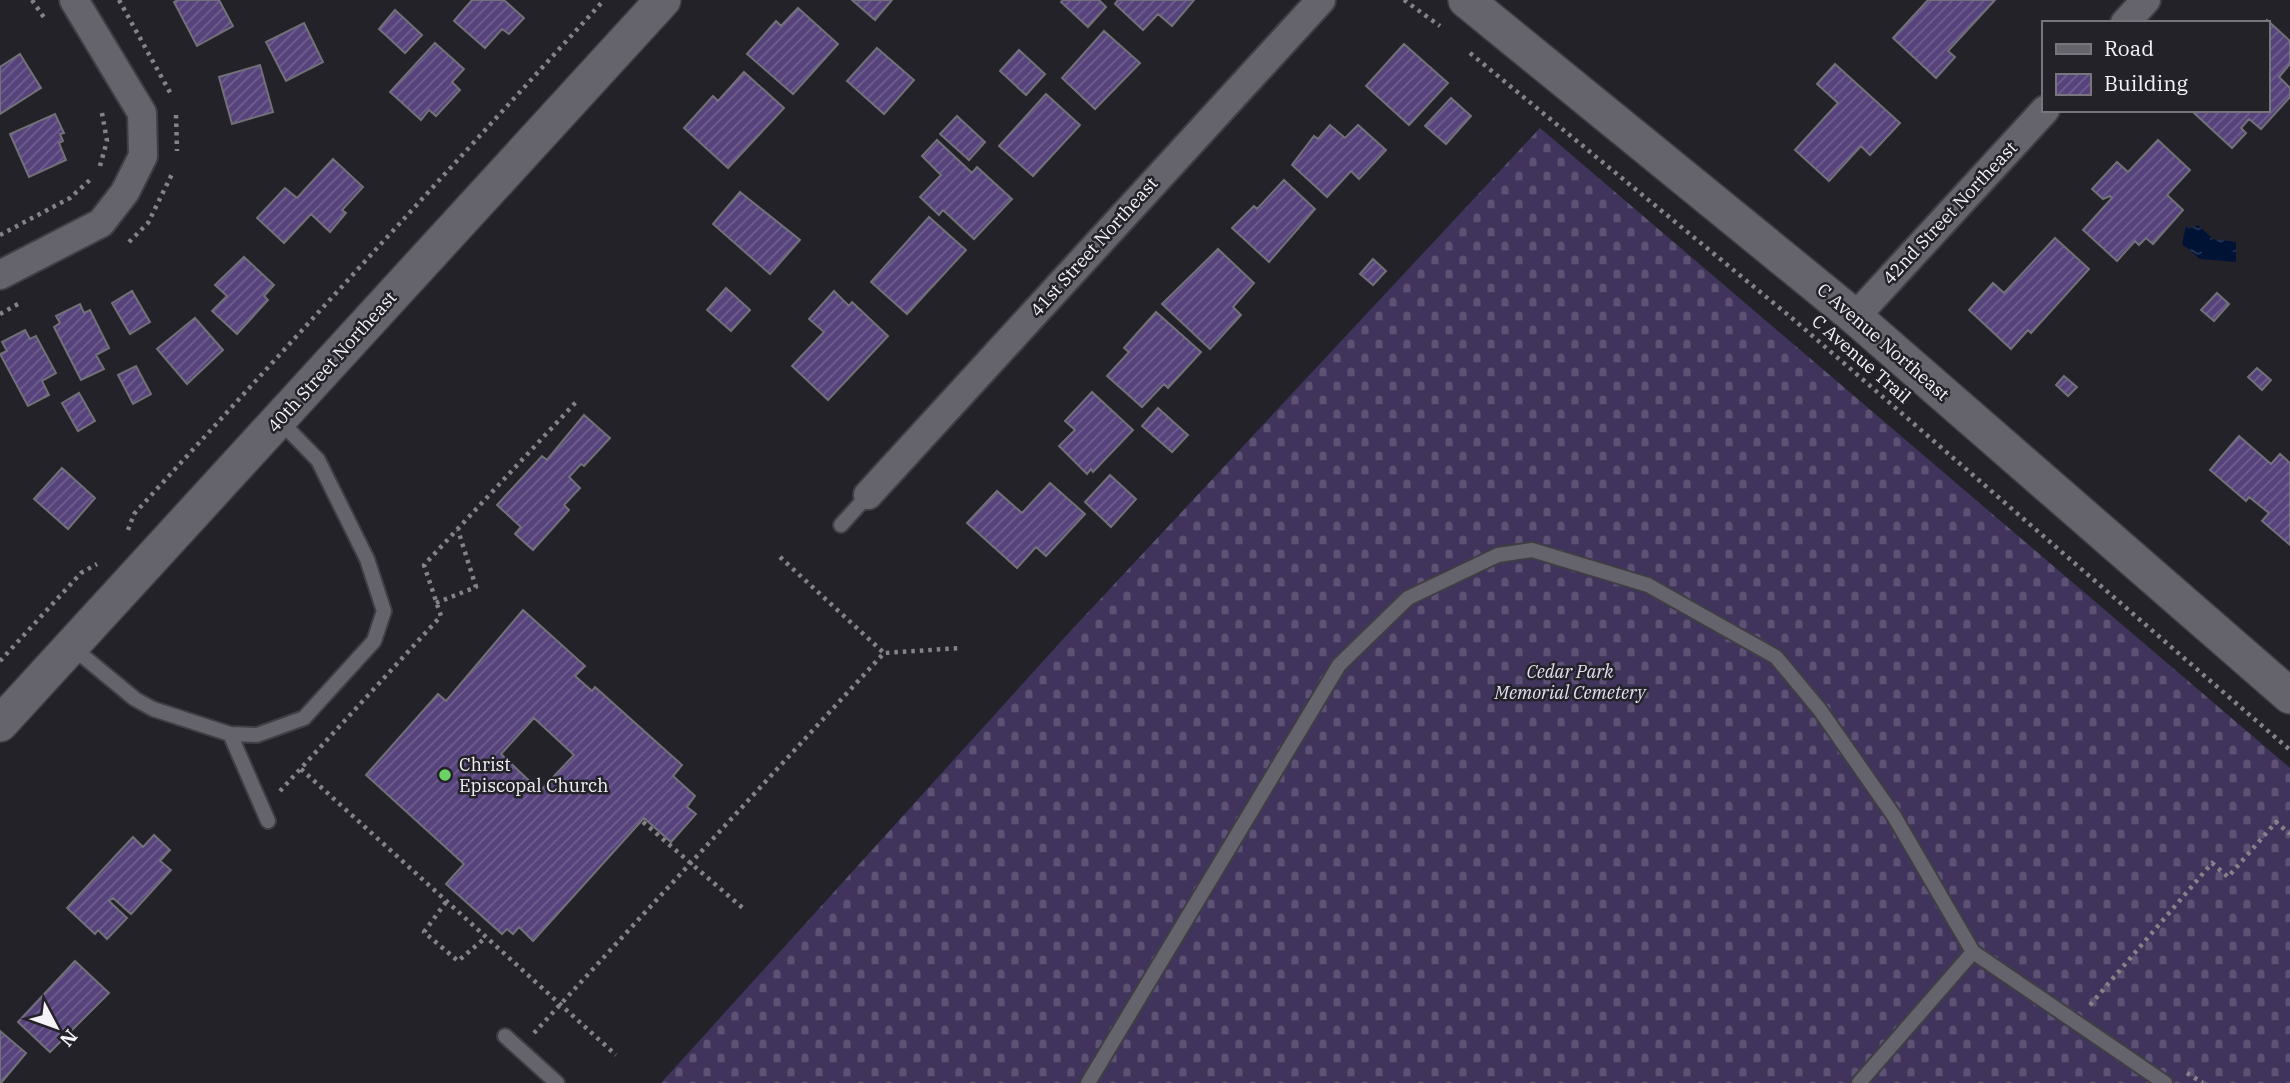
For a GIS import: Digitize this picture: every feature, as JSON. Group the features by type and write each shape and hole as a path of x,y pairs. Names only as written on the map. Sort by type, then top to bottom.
{"street":[{"path":"0,275 101,223 125,192 143,156 142,113 74,0"},
{"name":"40th Street Northeast","path":"0,724 663,0"},
{"name":"41st Street Northeast","path":"868,495 1321,0"},
{"name":"C Avenue Northeast","path":"1466,0 1855,317 2290,696"},
{"path":"2127,21 2146,0"},
{"name":"42nd Street Northeast","path":"1855,317 2043,112"}],"lane":[{"path":"71,646 135,699 153,709 230,734 257,735 304,718 374,641 384,611 367,559 318,460 279,419"},
{"path":"841,525 868,495"},
{"path":"1088,1083 1339,665 1408,598 1498,555 1532,550 1648,585 1776,657 1820,709 1894,816 1973,952 2165,1083"},
{"path":"230,734 268,821"},
{"path":"1859,1083 1973,952"},
{"path":"505,1036 557,1083"}],"path":[{"path":"32,0 48,23"},
{"path":"126,536 134,514 604,0"},
{"path":"1404,0 1420,9 1451,36"},
{"name":"C Avenue Trail","path":"1461,44 1793,319 2290,750"},
{"path":"0,235 70,198 95,176 107,141 104,118 99,106"},
{"path":"292,778 441,616 424,565 576,402"},
{"path":"436,603 476,587 458,529"},
{"path":"780,557 884,653"},
{"path":"0,661 81,573 102,562"},
{"path":"519,1049 884,653 961,648"},
{"path":"301,769 615,1055"},
{"path":"643,822 745,910"},
{"path":"2086,1009 2123,962 2212,863 2228,877 2276,822 2290,834"},
{"path":"446,902 424,932 458,961 485,938"},
{"path":"2180,1068 2203,1083"}],"green space":[{"name":"Cedar Park Memorial Cemetery","path":"1540,128 2290,768 2290,1083 661,1083 1065,637"}],"water":[{"path":"2198,225 2213,239 2236,242 2236,262 2200,259 2182,244 2186,226 2192,228"}],"building":[{"path":"219,0 233,26 197,46 174,2"},
{"path":"472,0 504,0 524,18 509,34 502,29 485,48 454,21"},
{"path":"852,0 892,0 875,20"},
{"path":"1099,0 1106,7 1088,27 1061,2"},
{"path":"1118,0 1194,0 1172,26 1158,14 1143,30 1115,4"},
{"path":"1928,0 1995,0 1948,51 1955,57 1936,78 1893,38"},
{"path":"798,8 838,44 793,94 747,54 776,21 781,26"},
{"path":"395,10 422,35 405,53 379,29"},
{"path":"2269,22 2290,41 2290,64 2279,77 2290,88 2290,97 2261,129 2249,119 2241,128 2246,133 2232,148 2194,113 2269,112"},
{"path":"304,23 323,62 286,81 266,42"},
{"path":"1104,31 1140,63 1095,109 1062,78"},
{"path":"435,43 464,69 452,82 460,90 436,116 429,110 421,120 390,92"},
{"path":"1404,44 1448,83 1409,125 1366,86"},
{"path":"877,48 914,80 884,114 847,81"},
{"path":"1019,50 1045,74 1026,95 1000,71"},
{"path":"20,54 41,88 0,114 0,67"},
{"path":"1835,64 1900,123 1870,155 1861,146 1829,181 1795,150 1838,103 1817,84"},
{"path":"260,65 273,112 232,124 219,77"},
{"path":"744,72 784,108 728,168 684,128 713,96 718,101"},
{"path":"1046,94 1080,125 1033,176 999,146"},
{"path":"1451,98 1471,116 1446,144 1425,126"},
{"path":"55,114 64,133 60,134 63,141 59,143 66,160 29,177 10,134"},
{"path":"957,116 985,142 969,160 940,134"},
{"path":"1330,125 1345,138 1358,125 1386,150 1359,179 1351,171 1327,197 1292,165 1314,136 1318,139"},
{"path":"937,140 972,173 977,167 1012,199 974,239 943,210 939,215 920,197 941,175 922,156"},
{"path":"2158,140 2190,170 2167,195 2183,210 2153,244 2146,238 2139,245 2135,241 2117,261 2083,230 2112,198 2110,196 2103,199 2092,189 2117,162 2128,172"},
{"path":"333,159 363,187 342,210 346,213 330,232 311,214 284,243 257,218 285,188 297,198"},
{"path":"1284,180 1315,209 1269,262 1232,228 1254,206 1257,209"},
{"path":"740,192 800,240 770,274 713,224"},
{"path":"929,217 966,250 907,314 871,282"},
{"path":"2055,238 2089,269 2031,333 2028,330 2011,349 1969,310 1993,283 2004,293"},
{"path":"1218,249 1254,283 1233,307 1241,315 1210,349 1162,304"},
{"path":"244,257 274,285 264,296 268,300 237,334 212,311 227,296 215,285"},
{"path":"1373,259 1386,271 1373,285 1360,274"},
{"path":"726,288 750,310 731,331 707,310"},
{"path":"132,291 150,322 130,334 112,303"},
{"path":"834,291 849,306 852,302 888,336 828,400 792,366 824,332 809,319"},
{"path":"2217,293 2229,304 2214,321 2201,310"},
{"path":"80,304 84,313 90,310 109,348 96,355 104,369 81,380 54,327 60,323 56,316"},
{"path":"1156,312 1201,352 1168,388 1164,384 1142,407 1107,376 1129,352 1124,348"},
{"path":"195,318 223,350 187,384 157,349"},
{"path":"25,330 30,339 36,336 56,373 42,381 49,395 28,406 0,354 7,351 2,342"},
{"path":"136,366 151,394 133,404 118,375"},
{"path":"2257,368 2271,380 2262,390 2248,377"},
{"path":"2064,376 2077,387 2068,396 2056,385"},
{"path":"1092,392 1133,430 1093,472 1091,469 1087,474 1059,446 1075,430 1065,421"},
{"path":"79,393 95,421 78,431 62,403"},
{"path":"1158,408 1188,435 1172,452 1142,426"},
{"path":"584,415 610,438 584,466 581,464 569,477 580,488 564,505 569,510 533,550 515,534 521,527 497,505 542,456 547,460"},
{"path":"2239,436 2271,464 2280,454 2290,463 2290,545 2262,521 2269,513 2249,497 2246,501 2210,470"},
{"path":"62,468 95,498 68,529 34,499"},
{"path":"1110,475 1136,499 1111,527 1085,502"},
{"path":"1050,483 1085,514 1046,556 1036,547 1017,568 967,523 997,491 1022,513"},
{"name":"Christ Episcopal Church","path":"523,610 585,666 575,676 592,691 595,687 682,765 673,776 695,796 687,807 696,814 671,842 644,818 533,941 519,927 513,934 507,929 502,934 446,884 464,864 366,775 438,694 446,701","holes":["534,718 574,755 540,791 501,754"]},
{"path":"154,835 170,850 160,861 171,870 131,914 113,898 109,901 127,918 107,939 98,930 95,934 67,908 133,837 143,847"},
{"path":"75,961 109,993 50,1052 18,1022"},
{"path":"0,1031 26,1053 1,1083 0,1083"}],"place":[{"name":"Christ Episcopal Church","path":"445,775"}]}
